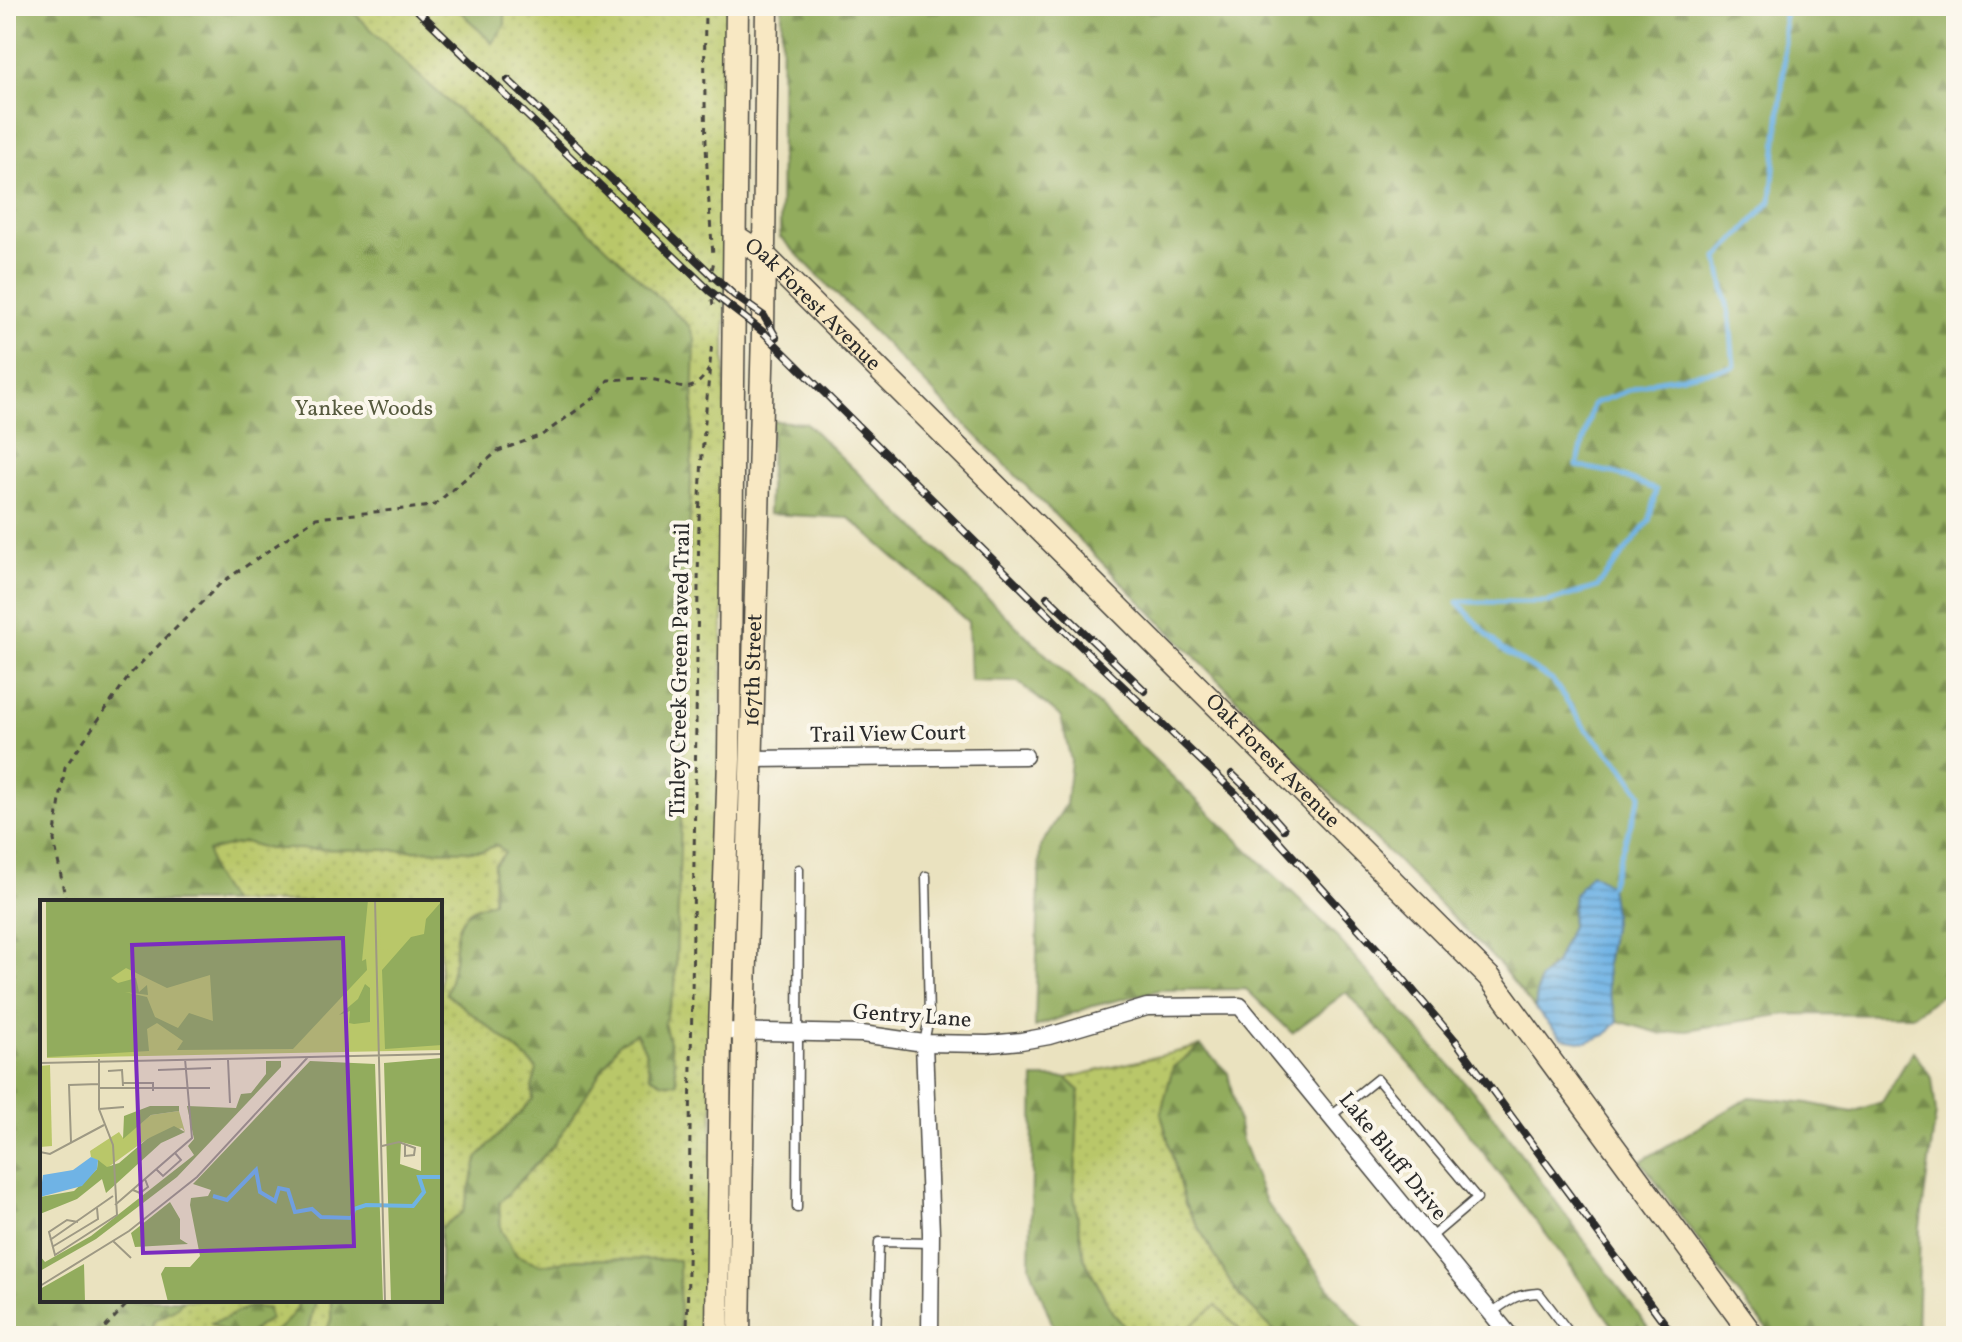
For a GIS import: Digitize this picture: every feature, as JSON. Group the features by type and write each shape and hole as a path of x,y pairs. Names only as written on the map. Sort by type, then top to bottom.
{"main road":[{"name":"167th Street","path":"717,1336 720,1031 729,759 737,6"},
{"name":"167th Street","path":"739,1336 767,6"},
{"name":"Oak Forest Avenue","path":"735,236 764,255 1490,978 1753,1336"}],"street":[{"name":"Trail View Court","path":"751,759 1025,756"},
{"name":"Gentry Lane","path":"720,1031 862,1034 952,1044 1021,1041 1049,1036 1147,1007 1240,1006"},
{"name":"Lake Bluff Drive","path":"1240,1006 1510,1336"},
{"path":"924,1043 931,1243 930,1336"}],"lane":[{"path":"797,1208 799,869"},
{"path":"924,1043 929,1018 926,876"},
{"path":"1331,1116 1377,1079 1477,1198 1430,1238"},
{"path":"876,1336 879,1242 931,1243"},
{"path":"1491,1313 1512,1298 1539,1293 1572,1336"}],"path":[{"path":"705,6 705,135 714,261 710,291 714,309"},
{"name":"Tinley Creek Green Paved Trail","path":"687,1336 699,520 712,337"},
{"path":"66,900 54,840 65,767 132,672 221,583 316,518 433,506 498,451 542,435 597,396 608,380 649,379 684,389 700,383 711,366"},
{"path":"97,1336 129,1302"}],"green space":[{"name":"Yankee Woods","path":"6,6 728,6 723,613 708,1336 6,1336"},
{"name":"Yankee Woods","path":"6,6 347,6 689,326 695,340 675,989 664,1023 677,1083 663,1083 650,1076 645,1050 636,1033 619,1043 555,1144 499,1203 501,1230 516,1255 541,1265 577,1259 679,1260 680,1336 325,1336 331,1319 331,1302 442,1302 442,1227 463,1212 478,1157 533,1099 532,1088 537,1069 446,993 460,923 471,910 493,901 494,865 505,853 497,845 482,851 268,849 245,842 208,851 212,873 229,900 40,900 40,1302 181,1302 153,1321 151,1336 6,1336"},
{"path":"455,6 505,6 505,25 492,43"},
{"path":"782,6 1956,6 1956,984 1913,1015 1786,1014 1662,1034 1618,1021 1608,991 1606,965 1614,914 1574,895 1571,926 1555,964 1539,980 1535,1009 1498,963 780,237"},
{"path":"772,421 806,423 1326,925 1486,1106 1654,1336 1620,1336 1449,1108 1346,992 1292,1033 1246,989 1159,990 1093,1006 1035,1027 1040,847 1066,804 1071,761 1061,717 1018,682 970,681 968,622 849,518 768,514"},
{"path":"1201,1046 1173,1067 1161,1113 1185,1204 1236,1292 1279,1336 1133,1336 1112,1312 1084,1258 1074,1195 1079,1090 1066,1078"},
{"path":"1201,1046 1228,1073 1242,1140 1266,1202 1335,1296 1369,1336 1279,1336 1236,1292 1185,1204 1161,1113 1173,1067"},
{"path":"1913,1051 1932,1078 1936,1113 1920,1227 1917,1336 1773,1336 1727,1280 1641,1161 1750,1097 1808,1103 1852,1112 1882,1102"},
{"path":"1034,1078 1066,1078 1079,1090 1074,1195 1084,1258 1112,1312 1133,1336 1057,1336 1030,1266"},
{"path":"297,1302 315,1302 307,1336 230,1336 211,1323 248,1308 268,1309 270,1319 252,1331 266,1334 279,1329 298,1306"},
{"path":"1216,1305 1240,1330 1234,1336 1179,1336"}],"water":[{"path":"1591,873 1610,885 1614,914 1606,965 1608,991 1618,1021 1606,1035 1586,1042 1562,1038 1535,1009 1539,980 1555,964 1571,926 1574,895"}],"waterway":[{"path":"1610,885 1641,794 1622,766 1586,729 1553,681 1501,649 1457,602 1548,602 1597,587 1649,521 1656,490 1614,473 1577,466 1593,404 1654,381 1734,367 1730,320 1718,258 1771,201 1784,67 1784,8 1776,6"}],"railway":[{"path":"413,6 710,291 763,332 1066,632 1236,794 1389,962 1455,1040 1674,1336"},
{"path":"508,80 710,273 764,316 776,337"},
{"path":"1047,597 1145,691"},
{"path":"1232,774 1284,829"}]}
